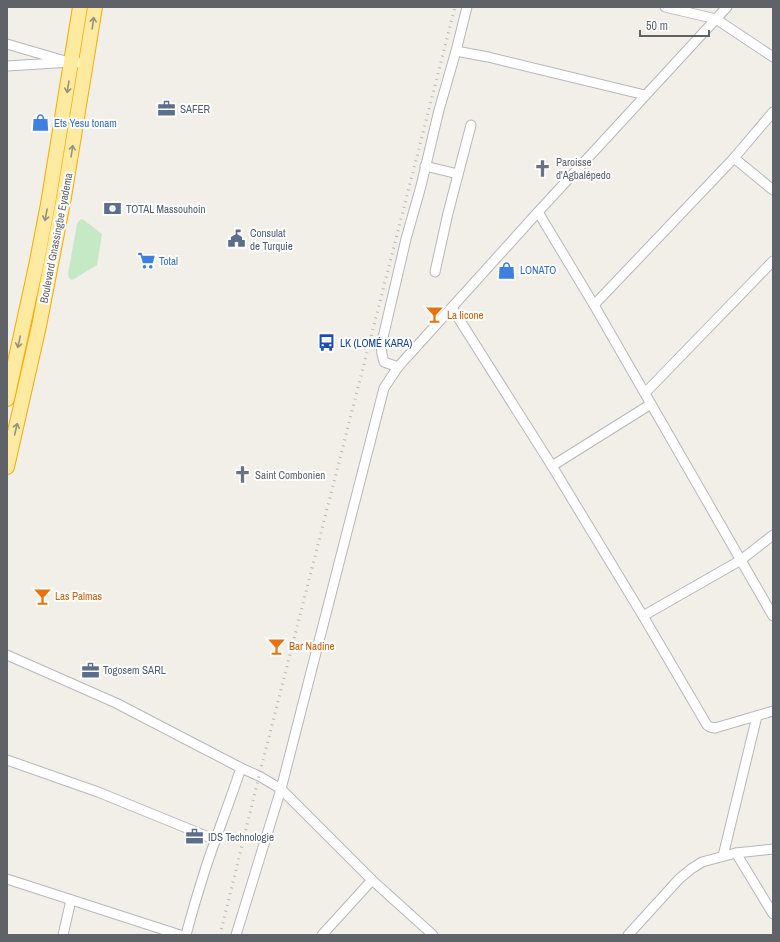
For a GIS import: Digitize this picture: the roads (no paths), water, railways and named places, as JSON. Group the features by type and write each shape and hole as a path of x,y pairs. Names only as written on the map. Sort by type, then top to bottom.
{"highway":[{"name":"Boulevard Gnassingbe Eyadema","path":"7,399 48,204 80,7"},
{"name":"Boulevard Gnassingbe Eyadema","path":"7,467 39,326 64,197 95,7"}],"street":[{"path":"398,368 384,362 382,346 406,239 467,7"},
{"path":"665,7 716,19 773,57"},
{"path":"236,935 281,789 384,388 398,368 538,212 727,7"},
{"path":"7,44 72,62 86,64"},
{"path":"456,51 488,57 646,95"},
{"path":"7,66 72,62"},
{"path":"594,305 734,158 773,112"},
{"path":"435,272 448,213 471,125"},
{"path":"734,158 773,190"},
{"path":"425,166 458,174"},
{"path":"538,212 594,305 773,616"},
{"path":"645,394 773,261"},
{"path":"452,308 552,466 707,725 715,728 773,711"},
{"path":"552,466 651,404"},
{"path":"643,616 741,560 773,535"},
{"path":"7,655 116,703 259,776 281,789 372,880 433,935"},
{"path":"724,856 757,716"},
{"path":"7,760 98,792 216,840"},
{"path":"186,935 196,899 241,768"},
{"path":"628,935 679,879 702,862 736,853 773,849"},
{"path":"736,853 773,914"},
{"path":"7,879 180,935"},
{"path":"322,935 372,880"},
{"path":"63,935 71,900"}],"railway":[{"path":"220,935 259,776 455,7"}],"place":[{"name":"SAFER","path":"167,109"},
{"name":"Ets Yesu tonam","path":"41,123"},
{"name":"Paroisse d'Agbalépedo","path":"543,168"},
{"name":"TOTAL Massouhoin","path":"113,209"},
{"name":"Consulat de Turquie","path":"237,239"},
{"name":"Total","path":"146,261"},
{"name":"LONATO","path":"507,270"},
{"name":"La licone","path":"434,315"},
{"name":"LK (LOMÉ KARA)","path":"327,343"},
{"name":"Saint Combonien","path":"242,475"},
{"name":"Las Palmas","path":"42,596"},
{"name":"Bar Nadine","path":"276,646"},
{"name":"Togosem SARL","path":"90,670"},
{"name":"IDS Technologie","path":"195,837"}]}
